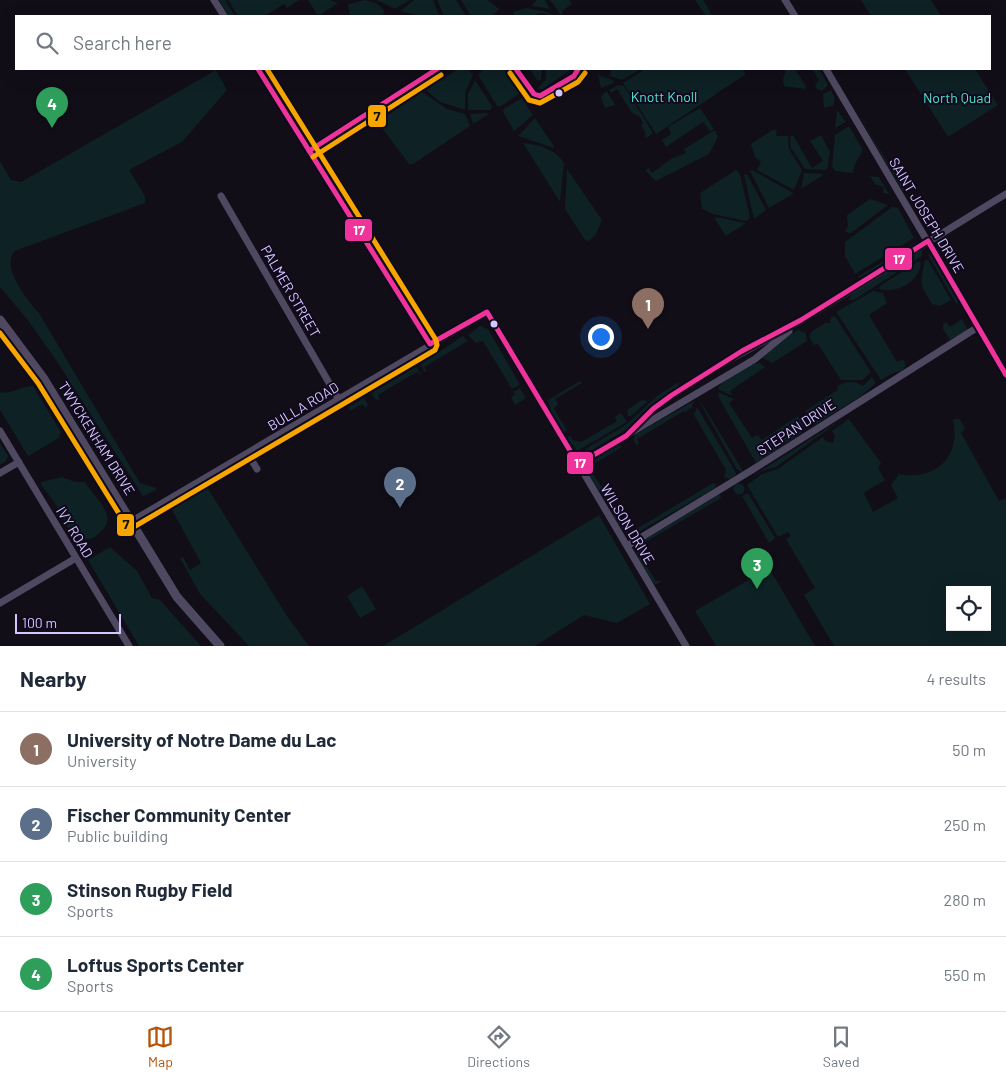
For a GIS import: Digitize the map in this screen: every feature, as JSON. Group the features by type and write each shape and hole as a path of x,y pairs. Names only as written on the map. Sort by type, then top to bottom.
{"street":[{"path":"214,0 223,15"},
{"path":"786,0 794,15"},
{"path":"259,70 430,344"},
{"path":"309,152 435,70"},
{"path":"517,70 534,94 540,96 574,76 577,70"},
{"name":"SAINT JOSEPH DRIVE","path":"827,70 1006,375"},
{"path":"626,436 652,409 672,395 742,351 801,320 1006,194"},
{"name":"PALMER STREET","path":"221,196 339,400"},
{"name":"BULLA ROAD","path":"132,521 486,312"},
{"name":"WILSON DRIVE","path":"486,312 686,646"},
{"name":"TWYCKENHAM DRIVE","path":"0,320 44,378 177,596 220,646"},
{"path":"578,464 756,359 801,320"},
{"name":"STEPAN DRIVE","path":"627,546 752,470 978,327"},
{"name":"IVY ROAD","path":"0,431 127,645"},
{"path":"248,454 257,469"},
{"path":"0,473 19,462"},
{"path":"0,603 76,558"}],"green space":[{"path":"219,0 225,0 234,15 227,15"},
{"path":"228,0 299,0 287,8 284,4 267,15 237,15"},
{"path":"308,0 330,0 338,3 320,15 317,15"},
{"path":"365,0 376,3 384,10 383,15 350,15 348,4"},
{"path":"377,0 410,0 395,9"},
{"path":"414,0 433,0 439,15 416,15 400,11"},
{"path":"437,0 456,0 465,15 444,15"},
{"path":"461,0 488,0 499,9 493,15 470,15"},
{"path":"537,0 545,0 550,9 531,6"},
{"path":"550,0 569,0 572,4 562,11 561,15"},
{"path":"695,0 703,0 710,11 710,15 705,15"},
{"path":"861,0 931,0 940,15 870,15"},
{"path":"526,8 547,12 552,15 541,13 514,15 513,12"},
{"path":"216,70 227,90 182,142 129,170 145,196 145,203 15,251 11,257 13,274 22,292 39,313 140,483 156,488 156,490 143,496 56,360 27,319 0,287 0,161 11,180 21,182"},
{"path":"456,70 469,70 473,75 465,93 465,110 440,102 426,90"},
{"path":"483,70 505,70 519,94 501,106 497,106 478,75"},
{"path":"531,70 542,70 541,80 538,81"},
{"path":"546,70 570,70 543,89 537,89 546,79"},
{"path":"611,70 639,70 622,80 610,76"},
{"name":"Knott Knoll","path":"643,70 743,70 746,74 656,134 623,83"},
{"path":"786,70 796,70 806,86 805,89 784,86 783,80"},
{"path":"813,70 820,70 828,85 822,91 817,89 815,85 819,80"},
{"name":"North Quad","path":"906,70 976,70 998,105 948,137"},
{"path":"598,75 613,80 614,83 601,88"},
{"path":"475,80 492,106 491,110 468,110 468,94"},
{"path":"618,85 624,86 653,133 646,138 640,117 632,113 617,89 611,93 609,90"},
{"path":"831,90 834,96 834,105 824,108 823,94"},
{"path":"422,92 447,109 465,114 470,126 413,164 409,164 379,124 379,121"},
{"path":"607,92 615,105 605,108 601,97"},
{"path":"522,98 533,115 514,131 503,112 505,108"},
{"path":"850,101 904,189 903,191"},
{"path":"700,108 714,129 710,131 703,122 666,147 662,140 671,134 668,127"},
{"path":"837,110 846,122 835,128"},
{"path":"487,113 489,114 473,124 470,114"},
{"path":"535,118 555,148 518,136"},
{"path":"849,126 863,150 855,164 853,173 835,171 832,167 835,135"},
{"path":"774,129 777,132 776,136 788,136 789,149 802,170 794,190 757,170 761,162 755,157 751,144"},
{"path":"715,130 718,137 709,154 656,181 645,170 649,168 652,173 671,159 686,153 684,149"},
{"path":"793,135 812,168 823,161 810,141 821,135 830,152 827,170 805,169 791,148 790,137"},
{"path":"523,143 546,148 561,158 564,163 560,202"},
{"path":"567,169 602,220 596,234 589,241 585,240 565,209"},
{"path":"736,170 740,174 750,218 746,221 713,214 702,209 700,193"},
{"path":"752,170 793,194 769,208 750,171"},
{"path":"804,173 823,174 823,175 801,189"},
{"path":"747,174 766,210 754,219 744,175"},
{"path":"870,176 879,177 889,194 883,193 884,187 875,184"},
{"path":"870,199 888,205 851,233 845,232 848,226 847,215"},
{"path":"892,207 898,208 914,238 855,274 845,256 845,242"},
{"path":"716,217 745,224 726,236 715,219"},
{"path":"916,242 913,246 858,279 859,276"},
{"path":"922,250 922,256 854,300 848,300 853,293"},
{"path":"931,254 958,300 957,305 928,255"},
{"path":"925,260 928,260 951,300 940,306 932,304 923,287 922,279"},
{"path":"919,261 921,264 916,276 906,285 893,290 879,289 880,286"},
{"path":"873,291 883,293 887,303 869,315 897,362 903,359 906,365 902,371 893,373 881,380 836,312"},
{"path":"835,316 871,372 862,380 841,380 818,344 814,345 809,337 811,332 825,323 830,323 831,317"},
{"path":"962,319 968,330 950,340 943,329 943,325 946,322 950,327"},
{"path":"480,326 488,329 519,385 512,389 483,341 476,343 468,335"},
{"path":"798,330 806,333 807,341 772,363 761,357 775,344"},
{"path":"463,336 468,341 424,367 427,371 424,372 421,364"},
{"path":"423,353 426,357 370,390 372,384"},
{"path":"760,363 765,367 730,391 733,396 718,389 725,380 736,372"},
{"path":"416,367 422,375 417,372 378,395 380,400 375,399 372,394 373,392"},
{"path":"872,377 876,383 861,396 816,424 813,424 805,411 838,390 837,387 840,385 846,382 853,382 863,386"},
{"path":"580,381 582,383 555,399 558,404 554,409 567,430 564,432 551,411 548,400"},
{"path":"679,382 678,389 652,406 629,428 587,453 579,453 627,424 657,396"},
{"path":"33,386 61,432 59,438 28,456 0,410 0,392 4,393"},
{"path":"520,388 526,398 515,405 511,397 515,394 513,392"},
{"path":"718,392 734,399 729,403 752,438 757,435 762,440 798,416 804,426 803,432 756,463 719,398"},
{"path":"364,398 368,405 366,408 362,404 350,411 349,407"},
{"path":"642,400 648,401 631,416 628,416 627,410"},
{"path":"694,401 691,409 689,408 686,413 684,411 637,439 639,443 636,445 633,439 636,434"},
{"path":"699,401 743,471 741,472 737,469"},
{"path":"697,407 735,471 736,475 729,479 724,477 726,470 694,415"},
{"path":"621,413 627,422 577,451 567,437 570,436 573,440 581,442 617,421 615,417"},
{"path":"845,417 776,467 762,471 745,481"},
{"path":"849,419 881,463 878,468 885,480 864,493 873,512 898,498 891,485 899,474 925,474 943,463 949,455 953,444 955,432 953,419 960,419 965,429 961,433 999,501 1006,498 1006,646 834,646 804,595 815,588 786,539 791,536 788,532 778,537 747,485 762,474 778,469 823,437 826,441 833,443 835,436 832,431"},
{"path":"0,443 8,456 6,461 0,465"},
{"path":"619,444 622,447 594,464 592,472 611,502 608,505 588,473 588,466 594,459"},
{"path":"62,477 75,482 85,482 105,509 107,522 103,529 93,538 84,539 71,534 55,503 41,485 41,482"},
{"path":"713,483 716,484 715,488 633,535 633,531"},
{"path":"739,483 745,489 739,495 733,489"},
{"path":"207,487 287,616 309,646 249,646 200,594 180,558 183,557 190,570 201,563 172,510"},
{"path":"748,493 775,538 769,543 742,496"},
{"path":"720,494 721,498 642,544 645,550 641,557 656,581 662,581 655,585 639,560 636,549 637,544"},
{"path":"619,510 621,514 618,516 628,530 627,535 613,516 615,511"},
{"path":"599,515 650,604 617,623 584,615 535,646 383,646"},
{"path":"110,547 137,571 152,598 160,600 201,646 139,646 88,560"},
{"path":"769,568 815,646 716,646 695,611"},
{"path":"362,586 376,609 360,618 347,596"}],"transit line":[{"name":"17","path":"259,70 430,344 487,312 578,464 626,436 653,409 672,395 742,351 801,320 928,241 1006,375"},
{"name":"7","path":"0,333 38,383 126,525 132,528 435,350 436,340 268,70"},
{"name":"17","path":"309,151 435,70"},
{"name":"17","path":"517,70 534,94 540,96 574,76 577,70"},
{"name":"7","path":"510,73 529,100 540,103 578,82 585,73"},
{"name":"7","path":"313,157 441,75"}],"place":[{"name":"Loftus Sports Center","path":"52,128"},
{"name":"University of Notre Dame du Lac","path":"648,329"},
{"name":"Fischer Community Center","path":"400,508"},
{"name":"Stinson Rugby Field","path":"757,589"}]}
